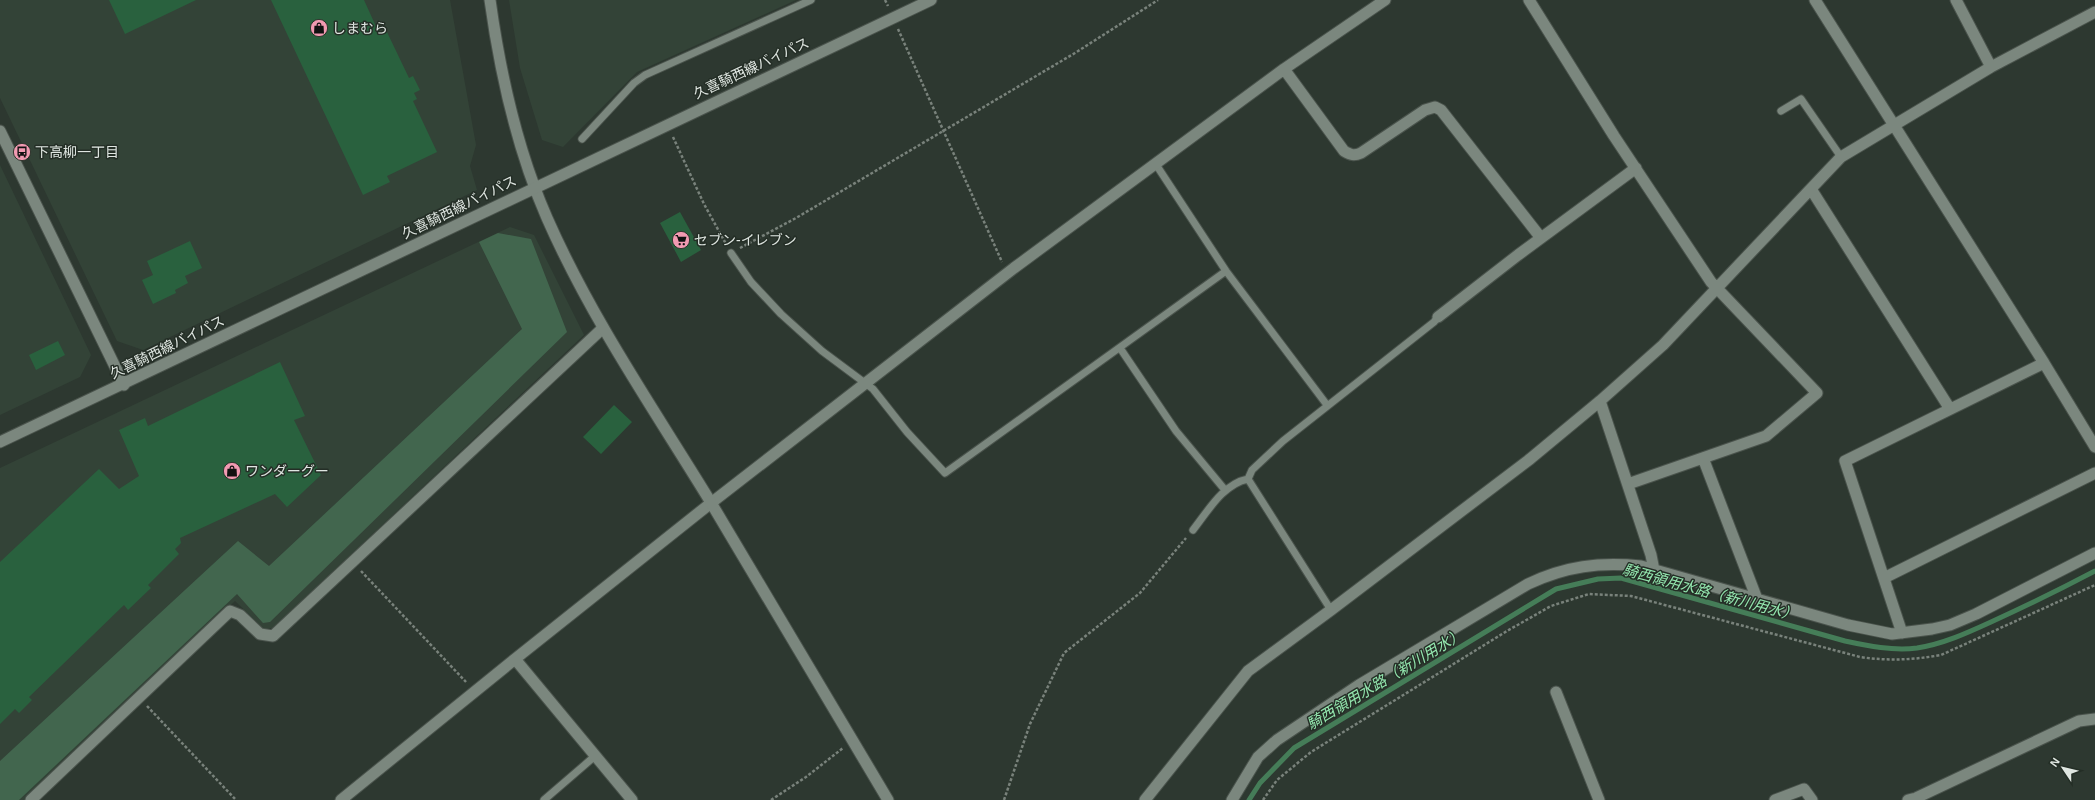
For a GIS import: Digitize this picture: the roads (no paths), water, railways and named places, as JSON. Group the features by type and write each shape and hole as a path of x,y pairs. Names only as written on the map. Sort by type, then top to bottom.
{"street":[{"path":"490,0 502,66 516,125 535,188 547,218 577,281 603,328 711,503 888,800"},
{"name":"久喜騎西線バイパス","path":"0,442 124,385 667,124 931,0"},
{"path":"341,800 711,503 1008,273 1284,69 1385,0"},
{"path":"1529,0 1614,136 1717,290 1817,393 1766,436 1628,484"},
{"path":"1815,0 1893,126 2044,363 2095,448"},
{"path":"1956,0 1990,67"},
{"path":"1145,800 1248,671 1331,610 1530,458 1600,401 1663,345 1717,290 1841,157 1990,67 2095,12"},
{"path":"1284,69 1344,151 1349,154 1354,155 1361,153 1425,110 1434,107 1441,110 1541,238"},
{"path":"0,131 124,385"},
{"path":"1438,317 1636,168"},
{"path":"1811,189 1950,409"},
{"path":"31,800 230,611 240,615 260,634 273,636 603,328"},
{"path":"1902,633 1845,461 2044,363"},
{"path":"1600,401 1651,555 1654,570"},
{"path":"1703,458 1757,599"},
{"path":"1884,578 2095,473"},
{"path":"1232,800 1258,757 1277,740 1359,686 1528,584 1568,568 1619,564 1654,570 1848,625 1892,634 1932,630 1976,614 2095,553"},
{"path":"515,659 632,800"},
{"path":"1556,692 1600,800"},
{"path":"1914,799 2079,720 2095,719"},
{"path":"1775,800 1804,789 1812,800"}],"lane":[{"path":"582,139 634,82 644,75 811,0"},
{"path":"1781,111 1801,99 1841,157"},
{"path":"1155,163 1226,271 1327,405"},
{"path":"731,253 751,282 781,314 822,351 873,389 907,432 945,473 1226,271"},
{"path":"1248,479 1252,470 1282,441 1434,322 1438,317"},
{"path":"1120,348 1176,431 1224,490"},
{"path":"1193,530 1224,490 1240,480 1248,479"},
{"path":"1248,479 1331,610"},
{"path":"544,800 595,756"}],"waterway":[{"name":"騎西領用水路（新川用水）","path":"1249,800 1260,783 1294,748 1556,589 1598,579 1621,578 1845,641 1881,648 1908,649 1936,644 1964,634 2030,604 2095,571"}],"place":[{"name":"しまむら","path":"319,28"},
{"name":"下高柳一丁目","path":"22,152"},
{"name":"セブン-イレブン","path":"681,240"},
{"name":"ワンダーグー","path":"232,471"}]}
